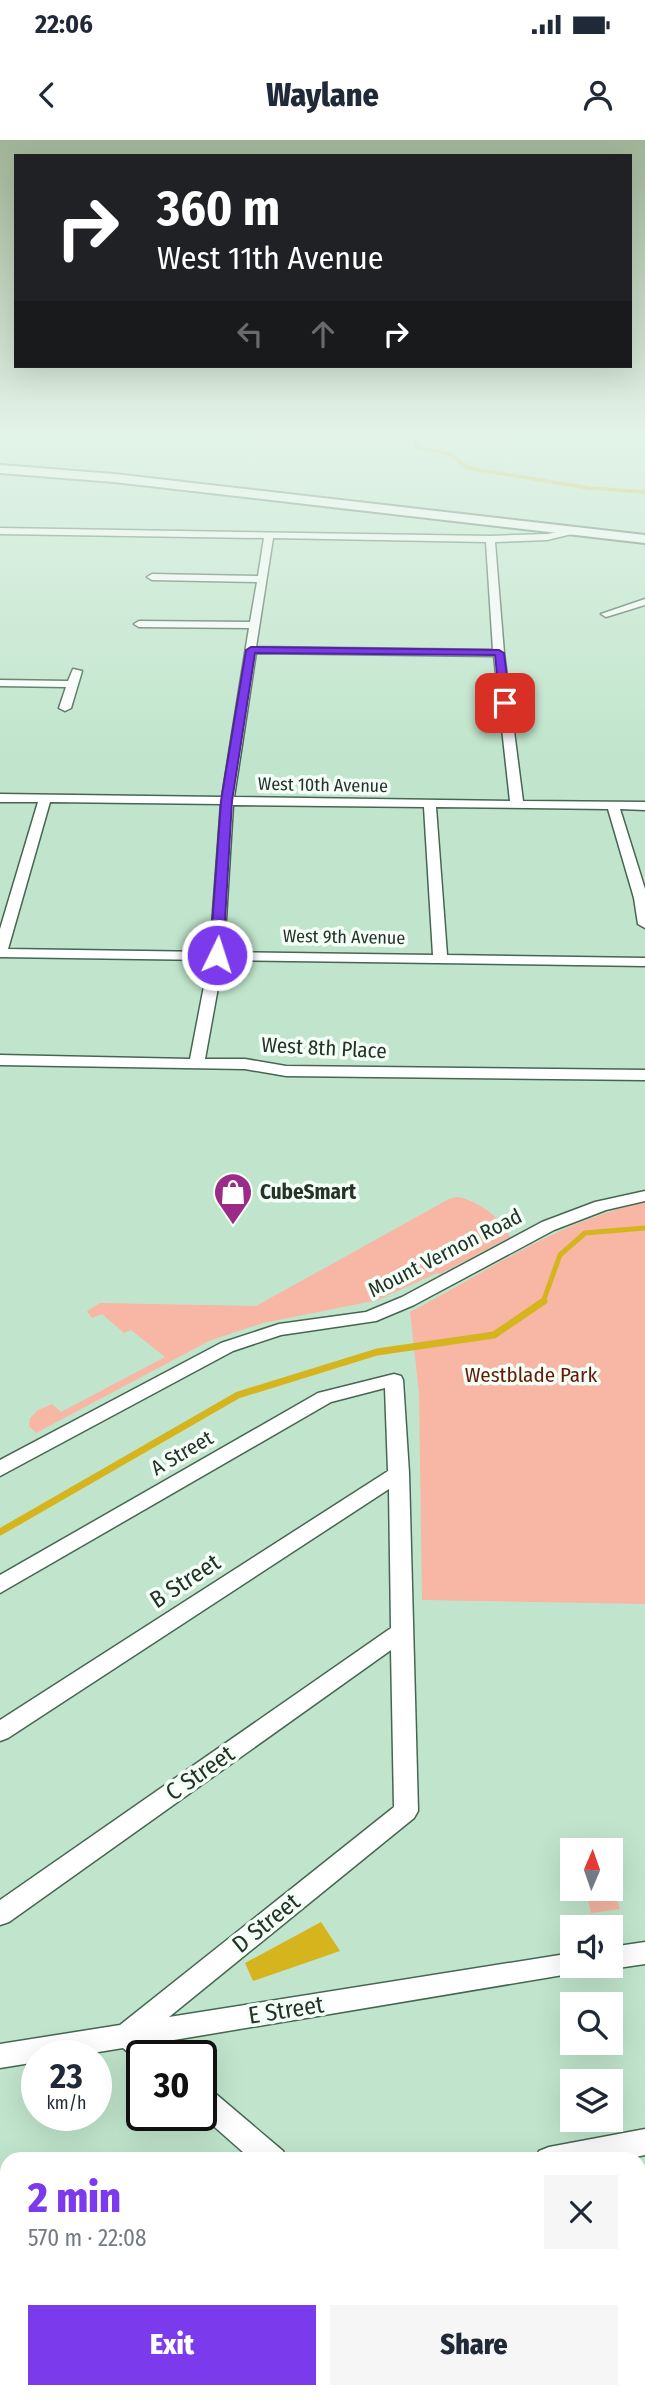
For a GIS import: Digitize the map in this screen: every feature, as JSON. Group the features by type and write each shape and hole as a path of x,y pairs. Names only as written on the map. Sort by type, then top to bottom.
{"street":[{"path":"197,1063 217,955 227,801 268,541"},
{"path":"490,541 499,653 517,805"},
{"path":"152,577 262,579"},
{"path":"606,614 645,602"},
{"path":"139,624 255,625"},
{"path":"251,650 499,653"},
{"path":"65,708 76,671"},
{"path":"0,683 72,684"},
{"name":"West 10th Avenue","path":"0,798 645,806"},
{"path":"0,952 45,799"},
{"path":"430,804 440,958"},
{"path":"613,806 643,898 645,924"},
{"name":"West 9th Avenue","path":"0,952 645,962"},
{"name":"West 8th Place","path":"0,1060 246,1064 286,1071 645,1074"},
{"name":"Mount Vernon Road","path":"0,1469 227,1347 279,1330 370,1317 408,1301 548,1226 601,1206 645,1196"},
{"name":"A Street","path":"0,1585 325,1397 394,1380 399,1473"},
{"path":"399,1473 400,1633"},
{"name":"B Street","path":"0,1732 399,1473"},
{"name":"D Street","path":"127,2035 406,1811 400,1633"},
{"name":"C Street","path":"0,1914 400,1633"},
{"path":"623,1956 645,1953"},
{"name":"E Street","path":"0,2056 560,1966"},
{"path":"127,2035 133,2040"},
{"path":"217,2112 264,2152"},
{"path":"592,2152 645,2142"}],"green space":[{"path":"457,1197 488,1211 501,1223 510,1237 440,1274 378,1300 263,1323 209,1341 36,1433 29,1426 30,1418 38,1410 52,1404 61,1412 165,1357 131,1330 124,1333 102,1314 92,1318 87,1311 100,1303 256,1306"},
{"name":"Westblade Park","path":"645,1202 645,1604 422,1600 419,1393 410,1312 552,1235 612,1211"},
{"path":"588,1901 618,1901 620,1909 591,1913"}],"shaded area":[{"path":"321,1922 340,1951 253,1981 245,1963"}],"waterway":[{"path":"543,1302 560,1255 585,1233 645,1228"},
{"path":"0,1532 238,1395 377,1352 494,1335 543,1302"}],"place":[{"name":"CubeSmart","path":"233,1226"}],"route":[{"path":"217,955 227,801 251,650 499,653 505,703"}]}
